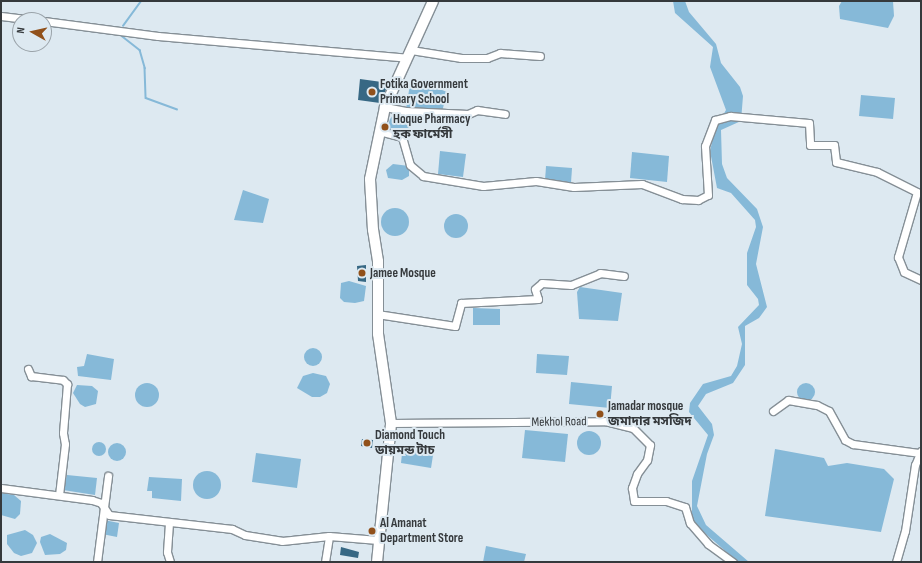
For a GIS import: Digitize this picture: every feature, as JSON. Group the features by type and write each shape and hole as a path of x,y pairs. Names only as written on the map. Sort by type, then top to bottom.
{"highway":[{"path":"377,562 378,540 391,424 379,354 377,314 378,261 370,189 379,132 385,108 433,1"}],"street":[{"path":"1,16 12,17"},
{"path":"52,22 158,36 461,58 487,58 500,53 540,56"},
{"path":"385,108 414,112 468,114 477,110 505,114"},
{"path":"379,132 402,137 410,166 423,176 483,186 536,181 574,187 642,184 682,199 698,200 708,195 705,146 715,120 730,116 809,123 810,145 834,145 836,162 877,172 917,192 898,257 904,272 921,280"},
{"path":"377,314 455,326 461,303 538,299 535,289 542,283 571,285 600,273 624,276"},
{"path":"28,369 31,376 63,380 67,384 62,433 66,444 58,495"},
{"path":"773,411 788,400 817,405 829,411 846,440 853,444 920,452 896,562"},
{"name":"Mekhol Road","path":"391,424 605,421 633,428 650,445 647,460 634,481 634,501 666,500 684,507 690,523 708,544 733,562"},
{"path":"97,562 108,476"},
{"path":"1,488 96,501 109,515 232,529 245,535 282,541 329,536 378,540"},
{"path":"169,523 167,552 170,562"},
{"path":"325,562 329,536"}],"water":[{"path":"673,1 685,1 689,12 716,44 721,63 740,87 743,96 741,121 721,130 722,164 727,178 757,209 763,227 756,264 767,307 759,318 745,326 745,365 733,383 706,394 698,406 712,424 714,435 707,454 697,506 706,525 749,562 738,562 692,522 692,481 708,435 689,412 690,403 703,384 731,376 737,366 742,344 738,327 759,305 758,299 747,285 747,253 756,227 755,220 731,193 717,188 710,151 715,129 726,110 710,67 713,47 675,13"},
{"path":"842,1 893,1 894,16 888,28 840,19 839,6"},
{"path":"410,84 430,85 447,92 442,112 406,109"},
{"path":"861,95 895,98 893,119 859,116"},
{"path":"400,113 408,116 411,124 408,132 400,135 392,132 389,124 392,116"},
{"path":"440,151 466,154 463,177 438,174"},
{"path":"632,152 669,156 667,182 630,178"},
{"path":"393,164 409,166 409,176 402,180 388,178 386,170"},
{"path":"546,166 572,168 571,183 545,181"},
{"path":"243,190 269,199 263,223 234,220"},
{"path":"395,208 405,212 409,222 405,232 395,236 385,232 381,222 385,212"},
{"path":"456,214 464,218 468,226 464,234 456,238 448,234 444,226 448,218"},
{"path":"349,281 366,286 364,301 355,303 344,302 340,298 341,283"},
{"path":"580,287 622,293 618,321 579,319 577,292"},
{"path":"473,308 500,309 500,325 473,325"},
{"path":"313,348 319,351 322,357 319,363 313,366 307,363 304,357 307,351"},
{"path":"87,354 114,359 111,380 78,376 77,367 84,366"},
{"path":"537,354 569,356 567,375 536,373"},
{"path":"313,373 326,376 330,384 327,393 320,397 312,397 297,388 303,376"},
{"path":"571,382 612,386 610,408 569,404"},
{"path":"147,383 156,386 159,395 156,404 147,407 138,404 135,395 138,386"},
{"path":"802,383 810,383 815,388 813,399 810,401 802,401 797,396 797,388"},
{"path":"77,385 92,386 98,391 96,404 85,407 80,404 73,393"},
{"path":"525,430 568,434 565,462 522,458"},
{"path":"589,431 594,432 600,438 600,448 594,454 589,455 584,454 578,448 577,443 578,438 584,432"},
{"path":"96,442 102,442 106,446 106,452 102,456 96,456 92,452 92,446"},
{"path":"117,443 123,446 126,452 123,458 117,461 111,458 108,452 111,446"},
{"path":"403,444 434,449 431,468 401,463"},
{"path":"775,449 824,458 828,466 847,463 884,469 894,479 881,532 765,516"},
{"path":"256,453 301,459 297,488 252,482"},
{"path":"207,471 217,475 221,485 217,495 207,499 197,495 193,485 197,475"},
{"path":"67,475 97,478 95,495 63,490"},
{"path":"149,477 182,479 181,501 152,498 152,491 147,491"},
{"path":"1,493 14,495 21,501 20,514 15,519 1,515"},
{"path":"104,520 119,523 117,537 102,534"},
{"path":"25,530 33,535 37,543 32,553 21,556 14,553 7,544 7,535"},
{"path":"50,534 67,543 66,550 60,554 45,555 40,542 41,537"},
{"path":"486,546 526,554 524,562 483,562"}],"building":[{"name":"Fotika Government Primary School","path":"360,79 389,83 380,103 358,100"},
{"name":"Jamee Mosque","path":"366,265 366,282 358,281 357,266"},
{"name":"Diamond Touch ডায়মন্ড টাচ","path":"362,439 373,440 372,448 361,446"},
{"path":"341,547 359,552 358,558 340,555"}],"waterway":[{"path":"123,26 141,1"},
{"path":"122,36 140,50 145,68 146,98 177,109"}],"place":[{"name":"Fotika Government Primary School","path":"372,92"},
{"name":"Hoque Pharmacy হক ফার্মেসী","path":"385,127"},
{"name":"Jamee Mosque","path":"362,273"},
{"name":"Jamadar mosque জমাদার মসজিদ","path":"600,414"},
{"name":"Diamond Touch ডায়মন্ড টাচ","path":"367,443"},
{"name":"Al Amanat Department Store","path":"372,531"}]}
